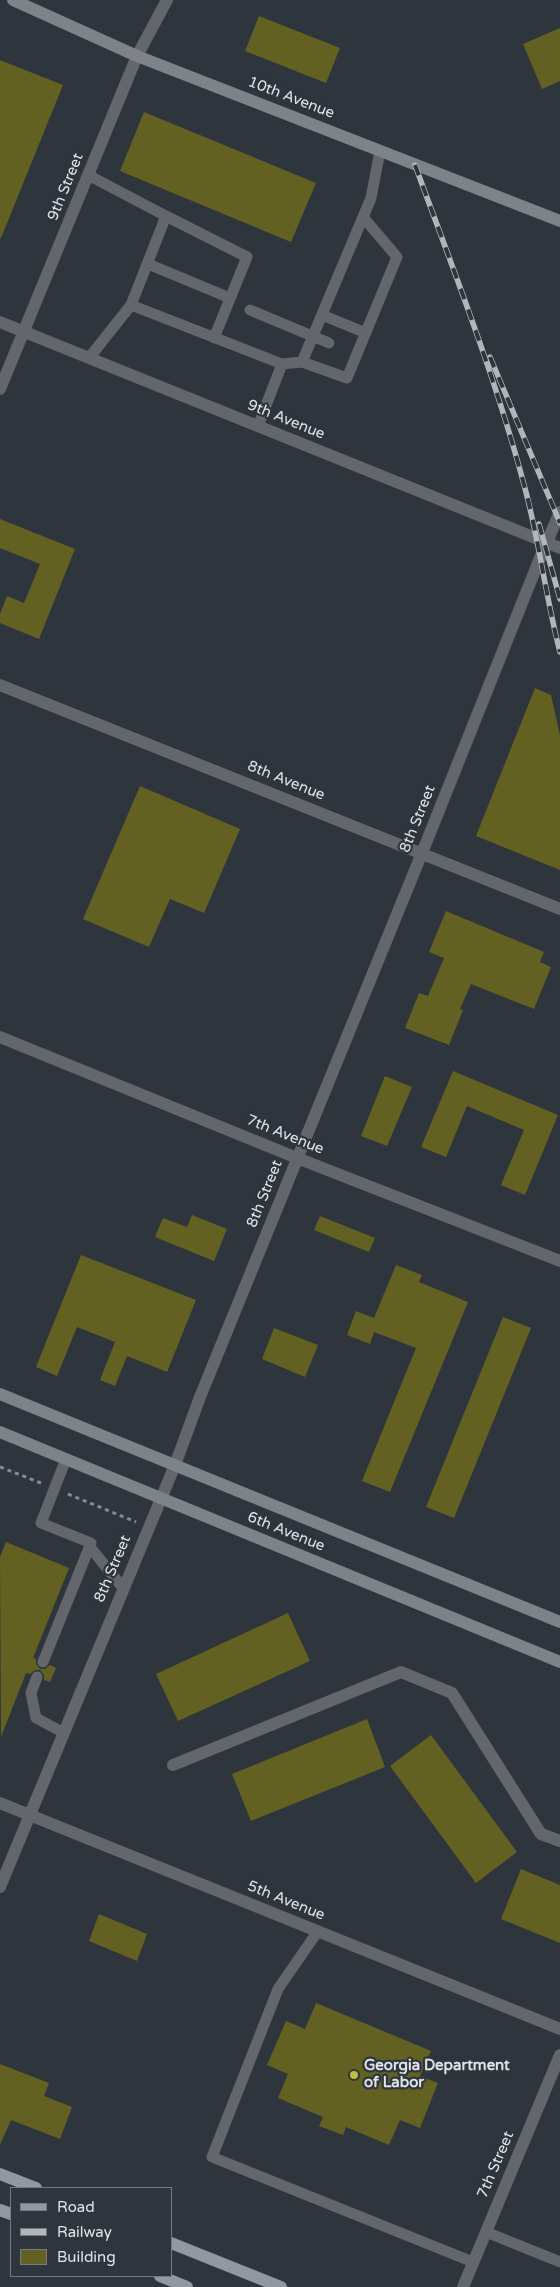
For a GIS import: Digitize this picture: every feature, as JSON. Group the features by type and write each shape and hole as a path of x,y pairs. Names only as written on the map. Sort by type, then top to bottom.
{"main road":[{"name":"10th Avenue","path":"12,0 137,56 560,221"},
{"name":"6th Avenue","path":"0,1394 560,1622"},
{"name":"6th Avenue","path":"0,1432 560,1662"},
{"path":"0,2174 33,2187"},
{"path":"172,2243 281,2287"},
{"path":"162,2277 187,2287"}],"street":[{"name":"9th Street","path":"0,389 137,56 167,0"},
{"name":"9th Avenue","path":"0,322 560,548"},
{"name":"8th Street","path":"0,1888 161,1498 200,1397 560,512"},
{"name":"8th Avenue","path":"0,685 560,908"},
{"name":"7th Avenue","path":"0,1037 297,1158 560,1261"},
{"path":"173,1765 401,1672 452,1693 542,1834 560,1841"},
{"name":"5th Avenue","path":"0,1803 560,2029"},
{"name":"7th Street","path":"463,2287 560,2055"}],"lane":[{"path":"302,362 371,198 380,150"},
{"path":"88,175 247,257 231,301 214,338"},
{"path":"89,358 131,305 166,216"},
{"path":"131,305 282,364 302,362 347,378 352,352 366,333 397,257 363,217"},
{"path":"148,264 231,301"},
{"path":"250,310 329,342"},
{"path":"322,315 366,333"},
{"path":"258,426 282,364"},
{"path":"66,1459 42,1523 91,1543 90,1547 123,1588"},
{"path":"43,1662 90,1547"},
{"path":"38,1677 31,1693 36,1718 64,1733"},
{"path":"318,1931 278,1989 212,2157 473,2262"},
{"path":"486,2232 560,2262"}],"path":[{"path":"0,1467 148,1528"}],"building":[{"path":"259,16 340,48 326,83 245,51"},
{"path":"560,28 560,81 542,89 523,44"},
{"path":"0,60 63,85 1,238 0,238"},
{"path":"144,112 316,183 291,242 120,171"},
{"path":"0,519 75,549 39,639 0,623 0,614 7,596 24,603 40,564 0,548"},
{"path":"535,688 551,695 560,735 560,870 476,836"},
{"path":"140,786 240,829 204,913 170,899 149,947 83,919"},
{"path":"446,911 544,952 540,962 551,967 534,1009 471,984 460,1009 463,1010 449,1045 405,1028 419,993 428,996 444,958 429,952"},
{"path":"453,1071 558,1115 525,1195 501,1185 524,1130 467,1106 446,1157 421,1147"},
{"path":"385,1076 412,1087 387,1146 361,1136"},
{"path":"192,1215 227,1229 214,1261 155,1237 163,1218 187,1227"},
{"path":"320,1216 375,1238 369,1252 314,1230"},
{"path":"81,1255 196,1300 167,1372 127,1356 115,1386 100,1380 115,1342 77,1327 57,1376 36,1367"},
{"path":"396,1265 422,1275 419,1282 468,1302 390,1492 362,1481 416,1348 374,1332 370,1344 347,1335 356,1311 374,1318"},
{"path":"503,1317 531,1328 454,1518 426,1507"},
{"path":"274,1328 318,1345 305,1377 262,1359"},
{"path":"6,1542 69,1568 33,1658 36,1659 36,1664 40,1669 45,1669 50,1665 56,1668 50,1682 44,1680 44,1675 40,1670 35,1670 30,1674 26,1673 1,1737 0,1557"},
{"path":"288,1613 310,1661 178,1721 156,1674"},
{"path":"367,1719 385,1767 251,1821 232,1774"},
{"path":"431,1735 517,1852 476,1883 390,1766"},
{"path":"521,1869 560,1885 560,1943 501,1919"},
{"path":"99,1914 147,1934 137,1961 89,1941"},
{"name":"Georgia Department of Labor","path":"316,2003 431,2051 420,2076 438,2083 420,2128 400,2120 389,2145 346,2127 343,2135 319,2126 323,2117 278,2098 288,2074 267,2065 286,2021 305,2029"},
{"path":"0,2064 49,2083 44,2096 72,2107 60,2139 11,2120 0,2145"}],"railway":[{"path":"415,165 472,322 512,441 529,502 560,652"},
{"path":"490,357 560,523"},
{"path":"539,524 560,599"}],"place":[{"name":"Georgia Department of Labor","path":"354,2075"}]}
